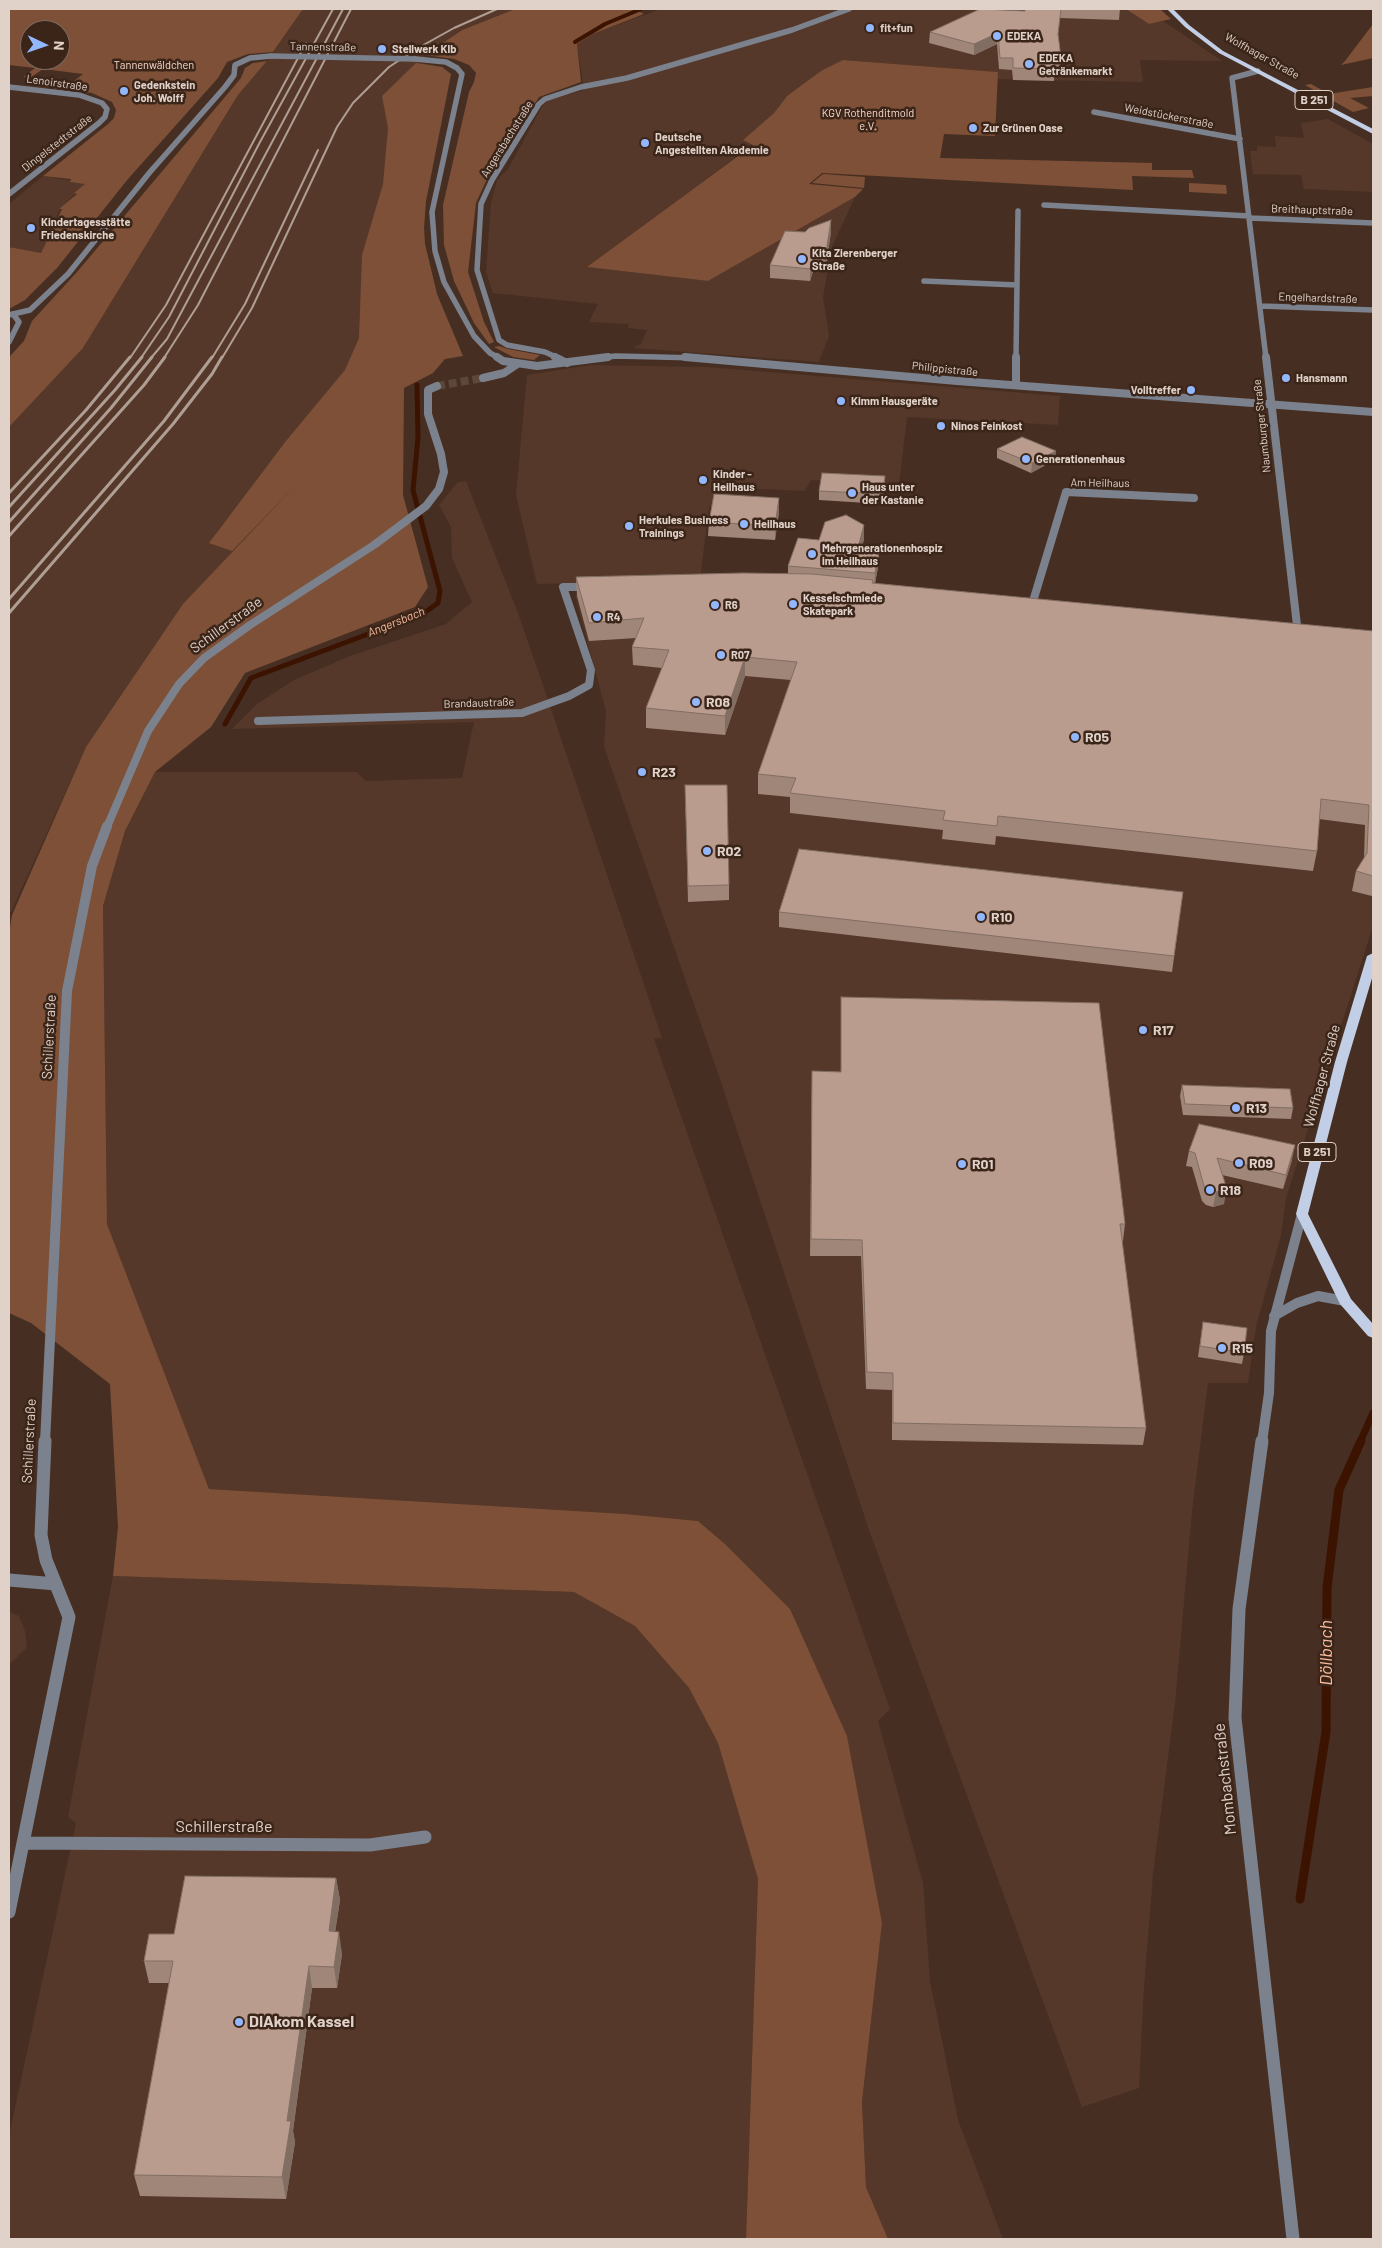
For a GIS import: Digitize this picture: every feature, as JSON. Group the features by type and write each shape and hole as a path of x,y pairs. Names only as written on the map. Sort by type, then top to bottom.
{"main road":[{"name":"Wolfhager Straße","path":"1170,9 1187,26 1222,52 1373,132"},
{"name":"Wolfhager Straße","path":"1302,1214 1341,1062 1373,956"},
{"path":"1302,1214 1345,1301 1373,1333"}],"street":[{"name":"Angersbachstraße","path":"567,363 545,352 507,345 499,340 477,270 481,204 492,180 538,104 546,99 581,87 628,78 792,30 849,9"},
{"name":"Tannenstraße","path":"11,315 30,310 68,274 150,172 225,87 234,75 235,66 250,58 271,56 415,59 446,62 457,68 462,74 432,212 436,251 444,282 461,315 481,345 495,358 516,365"},
{"name":"Naumburger Straße","path":"1258,71 1232,78 1261,306 1270,404 1298,634"},
{"name":"Lenoirstraße","path":"10,88 79,95 102,102"},
{"name":"Dingelstedtstraße","path":"9,194 105,117 107,109 102,102"},
{"name":"Weidstückerstraße","path":"1094,112 1240,139"},
{"path":"1044,205 1250,217"},
{"path":"1016,385 1018,211"},
{"name":"Breithauptstraße","path":"1250,217 1373,223"},
{"path":"924,281 1017,285"},
{"name":"Engelhardstraße","path":"1261,306 1373,310"},
{"path":"9,342 19,322 11,315"},
{"name":"Philippistraße","path":"516,365 537,366 616,356 667,356 1373,412"},
{"path":"483,378 504,373 516,365"},
{"name":"Schillerstraße","path":"9,1912 69,1617 46,1560 41,1535 67,991 92,866 120,793 148,731 179,684 204,658 250,625 374,546 426,506 439,489 444,472 441,454 428,414 428,390 437,386"},
{"name":"Am Heilhaus","path":"1040,609 1027,608 1066,492 1194,498"},
{"name":"Brandaustraße","path":"258,721 522,713 569,696 589,685 591,670 562,588 600,587"},
{"path":"1288,633 1307,635"},
{"name":"Mombachstraße","path":"1292,2239 1234,1718 1239,1609 1269,1393 1270,1331 1302,1214"},
{"path":"1274,1316 1297,1303 1318,1296 1345,1301"},
{"path":"9,1580 56,1584"},
{"name":"Schillerstraße","path":"23,1843 370,1845 425,1837"}],"shaded area":[{"path":"303,9 515,9 461,30 417,62 442,67 451,74 426,201 424,228 425,244 437,294 445,316 410,345 353,425 86,747 11,912 9,912 9,427 83,348 238,95 268,60"},
{"path":"661,9 1126,9 1149,24 1163,21 1222,61 1140,60 1143,82 998,79 998,72 843,60 787,96 774,113 743,140 753,144 588,267 708,281 855,197 831,249 823,298 829,336 819,362 633,348 641,344 647,330 628,328 629,324 589,322 598,304 493,293 486,272 491,203 497,180 508,169 543,105 549,100 584,90 577,44 593,34"},
{"path":"1328,119 1373,144 1373,192 1304,189 1301,175 1253,174 1250,151 1257,151 1257,146 1276,147 1275,136 1304,138 1301,123"},
{"name":"Kindertagesstätte Friedenskirche","path":"43,176 86,183 60,209 41,253 9,247 9,204"},
{"path":"591,365 708,367 1060,396 1058,425 907,417 899,485 811,480 805,491 740,488 709,507 700,580 537,584 516,495 527,375"},
{"path":"466,481 518,613 662,1038 654,1039 890,1709 878,1721 923,1883 930,1981 958,2120 1003,2239 888,2239 866,2187 862,2102 882,1923 790,1609 725,1544 698,1521 626,1514 209,1489 107,1224 103,906 125,831 155,772 357,772 366,781 462,778 474,722 232,729 257,704 294,680 350,656 446,624 472,602 452,558 451,527 439,505 458,482"},
{"path":"760,590 1373,649 1373,926 1286,1198 1281,1235 1256,1327 1248,1383 1208,1383 1192,1512 1175,1703 1153,1874 1144,1987 1139,2088 1082,2107 869,1530 717,1070 604,747 606,711 575,595"},
{"path":"113,1576 574,1592 635,1626 689,1688 718,1743 758,1879 746,2239 9,2239 9,2136 76,1823 68,1817"},
{"path":"9,1612 19,1616 25,1631 27,1647 9,1665"}],"green space":[{"name":"Tannenwäldchen","path":"9,9 303,9 273,52 248,54 227,62 218,78 128,179 57,268 25,300 9,309 9,247 41,253 62,209 59,209 77,194 74,193 85,184 70,182 71,179 43,176 108,124 114,118 116,110 112,102 92,93 24,85 65,88 83,74 51,70 70,70 70,20 20,20 20,66 9,65"},
{"path":"515,9 635,9 644,14 593,34 577,44 581,82 539,97 487,179 476,203 468,272 484,322 494,342 489,344 474,323 454,281 444,245 443,205 469,92 476,73 469,65 454,59 425,55 462,30"},
{"path":"1126,9 1160,9 1171,19 1149,24"},
{"path":"1373,24 1373,58 1341,65 1345,61"},
{"name":"KGV Rothenditmold e.V.","path":"843,60 998,72 995,136 944,134 940,158 1152,163 1152,170 1192,170 1194,178 1132,176 1133,190 822,173 809,184 863,189 855,197 708,281 587,267 753,145 743,140 774,113 787,96 821,71"},
{"path":"267,61 238,95 83,348 9,427 9,357 24,341 32,321 77,272 241,78 245,68 253,63"},
{"path":"416,63 442,67 451,74 426,201 424,228 425,244 437,294 463,356 445,359 433,373 404,388 403,495 428,587 415,607 245,673 211,727 155,772 125,831 103,906 107,1224 209,1489 626,1514 698,1521 725,1544 790,1609 847,1736 882,1923 862,2102 866,2187 888,2239 746,2239 758,1879 718,1743 689,1688 635,1626 574,1592 113,1576 118,1527 110,1384 31,1323 9,1313 9,934 12,915 86,747 183,604 295,486 232,551 209,543 286,441 345,370 359,338 362,255 383,184 388,128 382,96"},
{"name":"Tannenwäldchen","path":"32,70 42,70 30,78 23,77"},
{"path":"1311,84 1329,94 1373,87 1373,96 1350,98 1369,108 1353,112 1305,85"},
{"path":"823,174 865,177 864,188 812,183"},
{"path":"1189,183 1226,185 1227,194 1189,192"},
{"path":"499,346 540,355 534,360 513,357 494,347"}],"building":[{"path":"980,9 1025,11 1025,9 1061,9 1058,34 1061,58 1054,58 1055,69 1013,68 1013,58 1000,58 998,33 974,44 930,32"},
{"name":"Kita Zierenberger Straße","path":"831,220 825,259 814,258 810,269 770,265 785,231 805,232 809,228"},
{"path":"1022,437 1056,451 1032,463 997,449"},
{"path":"822,473 885,476 883,494 819,491"},
{"path":"714,494 779,498 775,526 709,522"},
{"path":"846,515 864,525 859,544 872,545 870,552 879,553 875,573 788,566 798,538 819,540 825,522"},
{"name":"R05","path":"743,573 812,574 873,580 872,583 1373,631 1373,876 1356,871 1367,853 1369,805 1321,799 1317,851 998,816 997,826 943,820 945,811 790,793 796,778 758,774 797,662 745,657 725,716 646,708 669,650 632,647 644,618 589,623 576,577"},
{"name":"R02","path":"685,785 727,785 729,885 688,886"},
{"name":"R10","path":"799,849 1183,892 1174,956 779,912"},
{"name":"R01","path":"841,997 1099,1003 1125,1224 1120,1224 1146,1428 893,1423 893,1373 867,1372 862,1240 811,1239 812,1071 841,1072"},
{"path":"1182,1085 1290,1089 1293,1108 1185,1104"},
{"path":"1199,1124 1295,1145 1286,1175 1217,1158 1227,1189 1216,1192 1208,1191 1204,1186 1195,1153 1189,1151"},
{"path":"1203,1322 1247,1328 1244,1353 1200,1346"},
{"name":"DIAkom Kassel","path":"185,1876 336,1878 329,1931 339,1932 334,1967 309,1966 287,2121 291,2121 282,2177 134,2175 173,1961 144,1961 149,1934 174,1934"}],"waterway":[{"name":"Angersbach","path":"575,42 605,24 641,9"},
{"name":"Angersbach","path":"225,724 251,678 424,613 438,603 440,591 413,490 418,437 417,385"},
{"name":"Döllbach","path":"1360,1442 1373,1413"},
{"name":"Döllbach","path":"1300,1899 1326,1732 1327,1588 1339,1490 1361,1441"}],"tunnel":[{"path":"437,386 483,378"}],"railway":[{"path":"141,358 169,317 260,142 333,9"},
{"path":"151,358 167,339 343,9"},
{"path":"164,358 198,305 351,9"},
{"path":"222,358 252,308 337,127 353,103 389,67 418,48 454,28 497,9"},
{"path":"130,358 166,305 306,43"},
{"path":"212,358 245,304 318,150"},
{"path":"9,493 86,410 130,357"},
{"path":"9,507 115,390 142,357"},
{"path":"9,522 111,408 152,357"},
{"path":"9,536 144,385 165,357"},
{"path":"9,599 164,421 212,357"},
{"path":"9,613 173,424 212,374 222,357"}],"place":[{"name":"fit+fun","path":"870,28"},
{"name":"EDEKA","path":"997,36"},
{"name":"Stellwerk Klb","path":"382,49"},
{"name":"EDEKA Getränkemarkt","path":"1029,64"},
{"name":"Gedenkstein Joh. Wolff","path":"124,91"},
{"name":"Zur Grünen Oase","path":"973,128"},
{"name":"Deutsche Angestellten Akademie","path":"645,143"},
{"name":"Kindertagesstätte Friedenskirche","path":"31,228"},
{"name":"Kita Zierenberger Straße","path":"802,259"},
{"name":"Hansmann","path":"1286,378"},
{"name":"Volltreffer","path":"1191,390"},
{"name":"Kimm Hausgeräte","path":"841,401"},
{"name":"Ninos Feinkost","path":"941,426"},
{"name":"Generationenhaus","path":"1026,459"},
{"name":"Kinder - Heilhaus","path":"703,480"},
{"name":"Haus unter der Kastanie","path":"852,493"},
{"name":"Heilhaus","path":"744,524"},
{"name":"Herkules Business Trainings","path":"629,526"},
{"name":"Mehrgenerationenhospiz im Heilhaus","path":"812,554"},
{"name":"Kesselschmiede Skatepark","path":"793,604"},
{"name":"R6","path":"715,605"},
{"name":"R4","path":"597,617"},
{"name":"R07","path":"721,655"},
{"name":"R08","path":"696,702"},
{"name":"R05","path":"1075,737"},
{"name":"R23","path":"642,772"},
{"name":"R02","path":"707,851"},
{"name":"R10","path":"981,917"},
{"name":"R17","path":"1143,1030"},
{"name":"R13","path":"1236,1108"},
{"name":"R09","path":"1239,1163"},
{"name":"R01","path":"962,1164"},
{"name":"R18","path":"1210,1190"},
{"name":"R15","path":"1222,1348"},
{"name":"DIAkom Kassel","path":"239,2022"}]}
